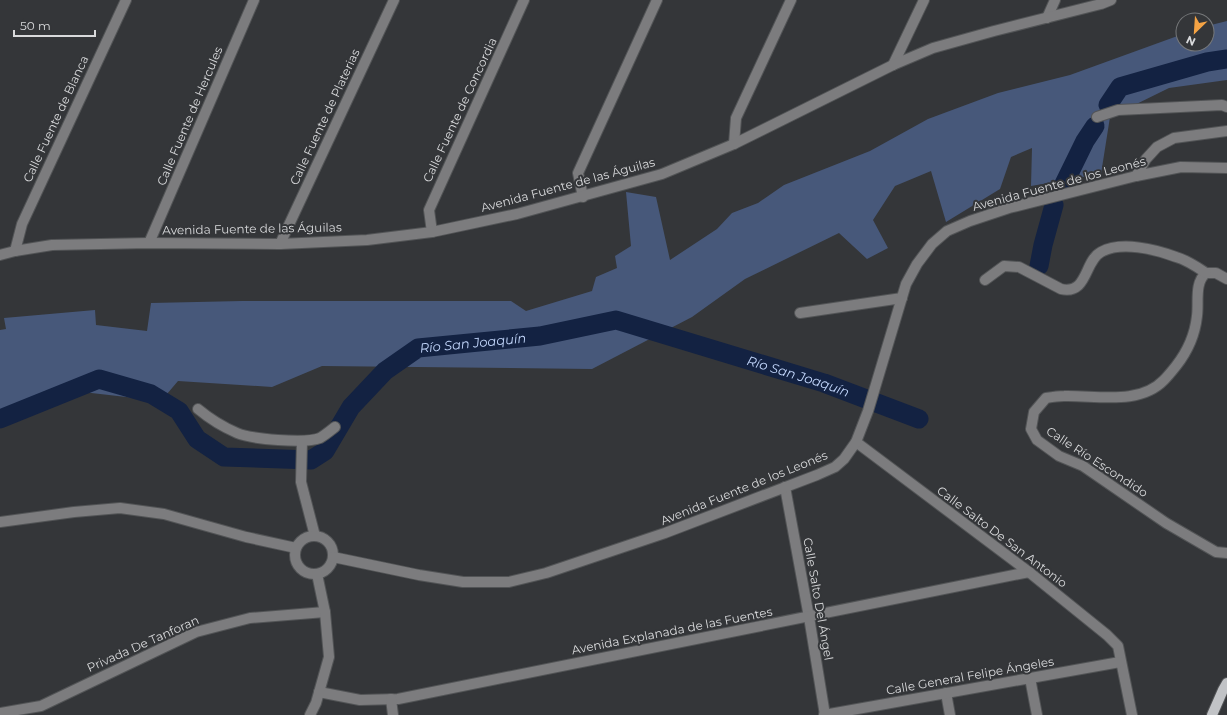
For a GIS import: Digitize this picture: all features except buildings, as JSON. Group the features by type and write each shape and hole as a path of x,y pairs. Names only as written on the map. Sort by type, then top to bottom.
{"main road":[{"path":"1212,715 1222,690 1227,683"}],"street":[{"name":"Calle Fuente de Blanca","path":"15,251 22,224 126,0"},
{"name":"Calle Fuente de Hercules","path":"149,243 254,0"},
{"name":"Calle Fuente de Platerias","path":"280,244 394,0"},
{"name":"Calle Fuente de Concordia","path":"432,232 428,210 524,0"},
{"path":"582,197 578,173 657,0"},
{"path":"734,144 736,118 791,0"},
{"path":"893,65 924,0"},
{"path":"1047,18 1055,0"},
{"name":"Avenida Fuente de las Águilas","path":"0,255 52,245 149,243 280,244 367,240 432,232 517,214 662,174 734,144 893,65 933,48 1101,4 1111,0"},
{"path":"1097,117 1118,110 1173,106 1222,105 1227,107"},
{"path":"1136,176 1146,159 1157,148 1174,138 1227,131"},
{"name":"Avenida Fuente de los Leonés","path":"333,557 419,575 463,582 509,582 546,573 665,533 835,467 844,459 856,442 868,411 906,284 917,264 932,244 947,231 970,221 1009,208 1136,176 1181,167 1227,168"},
{"path":"985,280 1004,266 1019,267 1061,289 1074,289 1081,283 1091,264 1099,253 1115,247 1131,246 1176,257 1206,273 1216,273 1227,279"},
{"name":"Calle Río Escondido","path":"1206,273 1201,277 1198,289 1196,327 1191,340 1180,361 1163,381 1145,393 1119,398 1064,396 1046,398 1034,412 1031,429 1037,440 1059,456 1083,466 1166,523 1216,552 1227,553"},
{"path":"800,313 902,298"},
{"path":"198,409 210,419 238,434 270,439 302,441 319,438 335,427"},
{"path":"302,441 301,482 315,536"},
{"name":"Calle Salto De San Antonio","path":"856,442 1029,572 1107,635 1118,646 1120,662 1132,715"},
{"name":"Calle Salto Del Ángel","path":"785,487 809,616 824,715"},
{"path":"0,522 74,512 120,508 164,514 246,537 296,548"},
{"path":"315,536 326,541 332,551 333,557 328,568 323,572 309,574 302,570 297,563 295,555 296,548 301,541 315,536"},
{"name":"Avenida Explanada de las Fuentes","path":"319,692 360,700 398,699 1029,572"},
{"path":"310,715 316,702 329,657 325,612 317,574"},
{"name":"Privada De Tanforan","path":"0,713 41,706 196,632 250,618 325,612"},
{"name":"Calle General Felipe Ángeles","path":"824,715 862,712 946,693 1120,662"},
{"path":"1030,678 1037,715"},
{"path":"946,693 950,715"},
{"path":"391,699 393,715"}],"shaded area":[{"path":"1227,21 1227,80 1169,88 1110,117 1101,174 1031,186 1032,148 1011,157 1000,189 946,222 931,171 895,186 873,220 888,248 867,259 839,233 745,279 692,317 592,369 322,366 272,387 178,381 161,401 74,391 0,421 0,330 6,329 4,318 95,310 96,325 147,331 151,303 242,301 511,301 526,311 592,291 596,277 617,268 615,256 631,246 626,192 656,197 670,260 717,229 732,213 758,203 784,185 870,151 928,119 998,93 1070,75 1175,37 1175,52 1215,52 1215,24"}],"waterway":[{"name":"Río San Joaquín","path":"1108,105 1120,87 1207,62 1227,59"},
{"name":"Río San Joaquín","path":"1063,186 1085,141 1095,126"},
{"name":"Río San Joaquín","path":"1039,266 1054,205"},
{"name":"Río San Joaquín","path":"0,419 99,379 151,394 179,411 197,439 224,457 311,460 325,451 351,407 385,371 418,348 540,336 616,320 824,383 919,419"}]}
